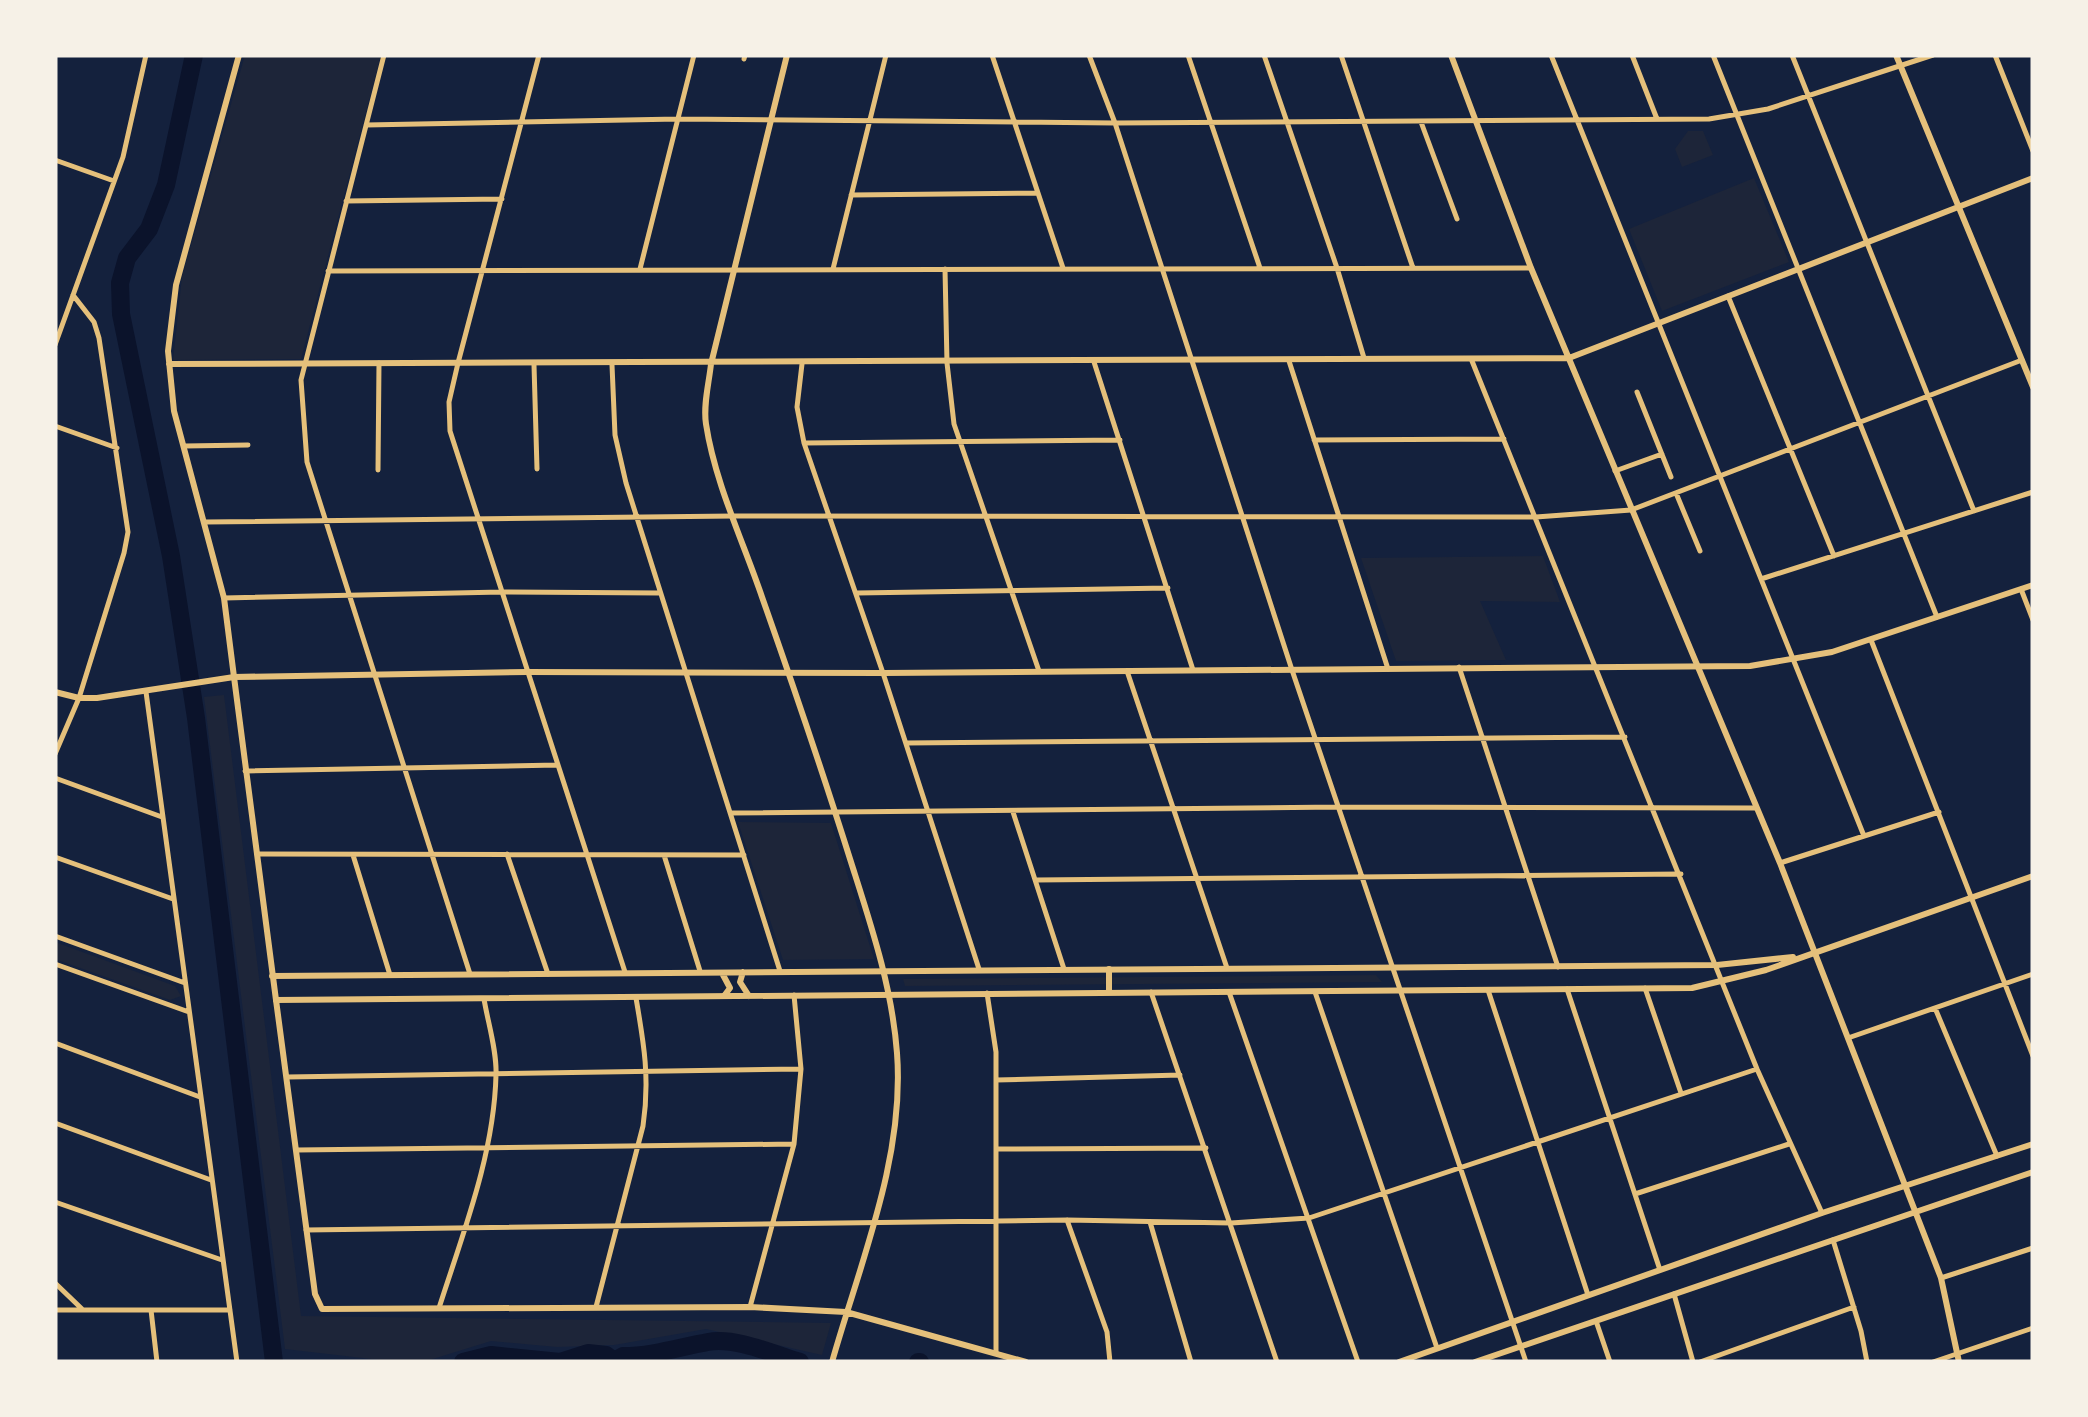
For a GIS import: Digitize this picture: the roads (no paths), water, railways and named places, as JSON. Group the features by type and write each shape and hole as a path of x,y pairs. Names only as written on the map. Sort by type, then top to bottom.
{"street":[{"path":"55,344 130,134 146,55"},
{"path":"239,55 176,285 169,364 174,411 224,598 316,1303 330,1310 750,1307 846,1312 1026,1362"},
{"path":"384,55 305,363 302,380 307,462 470,974"},
{"path":"539,55 458,363 450,402 450,430 625,972"},
{"path":"640,269 694,55"},
{"path":"788,55 711,364 706,424 884,969 897,1053 897,1102 874,1224 832,1362"},
{"path":"833,269 886,55"},
{"path":"992,55 1063,268"},
{"path":"1089,55 1115,123 1314,737 1526,1362"},
{"path":"1188,55 1260,268"},
{"path":"1264,55 1338,268 1365,361"},
{"path":"1341,55 1413,268"},
{"path":"1450,55 1531,268 1780,862 1941,1278 1959,1358"},
{"path":"1551,55 1864,836"},
{"path":"1632,55 1658,119"},
{"path":"1713,55 1937,617"},
{"path":"1792,55 1974,510"},
{"path":"1896,55 2033,387"},
{"path":"366,124 678,119 1478,122 1738,116 1933,55"},
{"path":"1994,55 2033,151"},
{"path":"1420,122 1457,219"},
{"path":"55,160 114,181"},
{"path":"169,364 1569,358 2033,178"},
{"path":"851,196 1037,193"},
{"path":"346,201 502,198"},
{"path":"328,270 1531,268"},
{"path":"945,269 949,398 960,442 1039,671"},
{"path":"55,754 78,698 126,542 127,513 97,330 73,295"},
{"path":"1728,296 1834,556"},
{"path":"205,522 734,516 1536,517 1631,510 2022,360"},
{"path":"1289,361 1388,668"},
{"path":"1472,361 1757,1069 1822,1214"},
{"path":"378,470 380,362"},
{"path":"1094,362 1193,670"},
{"path":"612,364 615,435 637,518 780,971"},
{"path":"802,364 797,407 804,443 884,673 979,969"},
{"path":"534,365 537,469"},
{"path":"1637,392 1670,477"},
{"path":"55,426 117,448"},
{"path":"1314,440 1504,439"},
{"path":"804,443 1120,440"},
{"path":"186,446 248,445"},
{"path":"1615,471 1662,454"},
{"path":"1676,492 1700,552"},
{"path":"1762,579 2033,492"},
{"path":"55,692 78,698 146,692 234,677 372,674 1696,667 1795,661 1871,640 2033,585"},
{"path":"857,593 1168,588"},
{"path":"2021,589 2033,620"},
{"path":"224,598 660,593"},
{"path":"1871,640 2033,1056"},
{"path":"1459,667 1558,967"},
{"path":"1126,671 1227,968"},
{"path":"236,690 252,676"},
{"path":"146,692 237,1362"},
{"path":"906,742 1625,737"},
{"path":"245,771 557,765"},
{"path":"55,778 162,817"},
{"path":"730,814 1338,806 1757,808"},
{"path":"1013,812 1064,968"},
{"path":"1780,862 1938,812"},
{"path":"258,854 744,854"},
{"path":"507,854 548,974"},
{"path":"353,855 390,975"},
{"path":"664,855 700,972"},
{"path":"55,857 174,899"},
{"path":"1036,880 1681,874"},
{"path":"276,1000 1692,988 1814,953 2033,876"},
{"path":"55,936 185,983"},
{"path":"272,976 1716,965 1814,953"},
{"path":"55,964 189,1012"},
{"path":"1109,968 1110,992"},
{"path":"743,971 740,982 749,996"},
{"path":"720,972 730,988 723,996"},
{"path":"1848,1038 2033,974"},
{"path":"1646,988 1681,1093"},
{"path":"1566,989 1660,1270"},
{"path":"1488,990 1588,1296"},
{"path":"1314,991 1438,1348"},
{"path":"1151,992 1278,1362"},
{"path":"1229,992 1358,1362"},
{"path":"987,993 996,1052 996,1352"},
{"path":"750,1307 794,1144 801,1069 794,995"},
{"path":"596,1307 639,1144 647,1098 648,1070 636,997"},
{"path":"439,1308 486,1148 496,1073 484,999"},
{"path":"1934,1008 1997,1156"},
{"path":"55,1043 200,1097"},
{"path":"288,1077 801,1069"},
{"path":"306,1230 1067,1220 1232,1223 1309,1218 1757,1069"},
{"path":"996,1080 1180,1075"},
{"path":"55,1123 212,1180"},
{"path":"297,1150 794,1144"},
{"path":"1634,1194 1790,1144"},
{"path":"1398,1362 2033,1144"},
{"path":"996,1149 1206,1148"},
{"path":"1475,1362 2033,1172"},
{"path":"55,1202 222,1260"},
{"path":"1067,1220 1107,1332 1110,1362"},
{"path":"1150,1222 1191,1362"},
{"path":"1832,1240 1867,1362"},
{"path":"1941,1278 2033,1248"},
{"path":"55,1283 84,1311"},
{"path":"1674,1294 1696,1362 1854,1307"},
{"path":"55,1310 230,1310"},
{"path":"151,1310 157,1362"},
{"path":"1596,1320 1610,1362"},
{"path":"1933,1362 1959,1358 2033,1328"}],"waterway":[{"path":"194,55 166,185 149,229 127,258 120,283 121,314 171,556 196,718 274,1362"},
{"path":"463,1362 491,1355 560,1362 588,1353 606,1355 614,1361 623,1356 719,1341 800,1362"}]}
